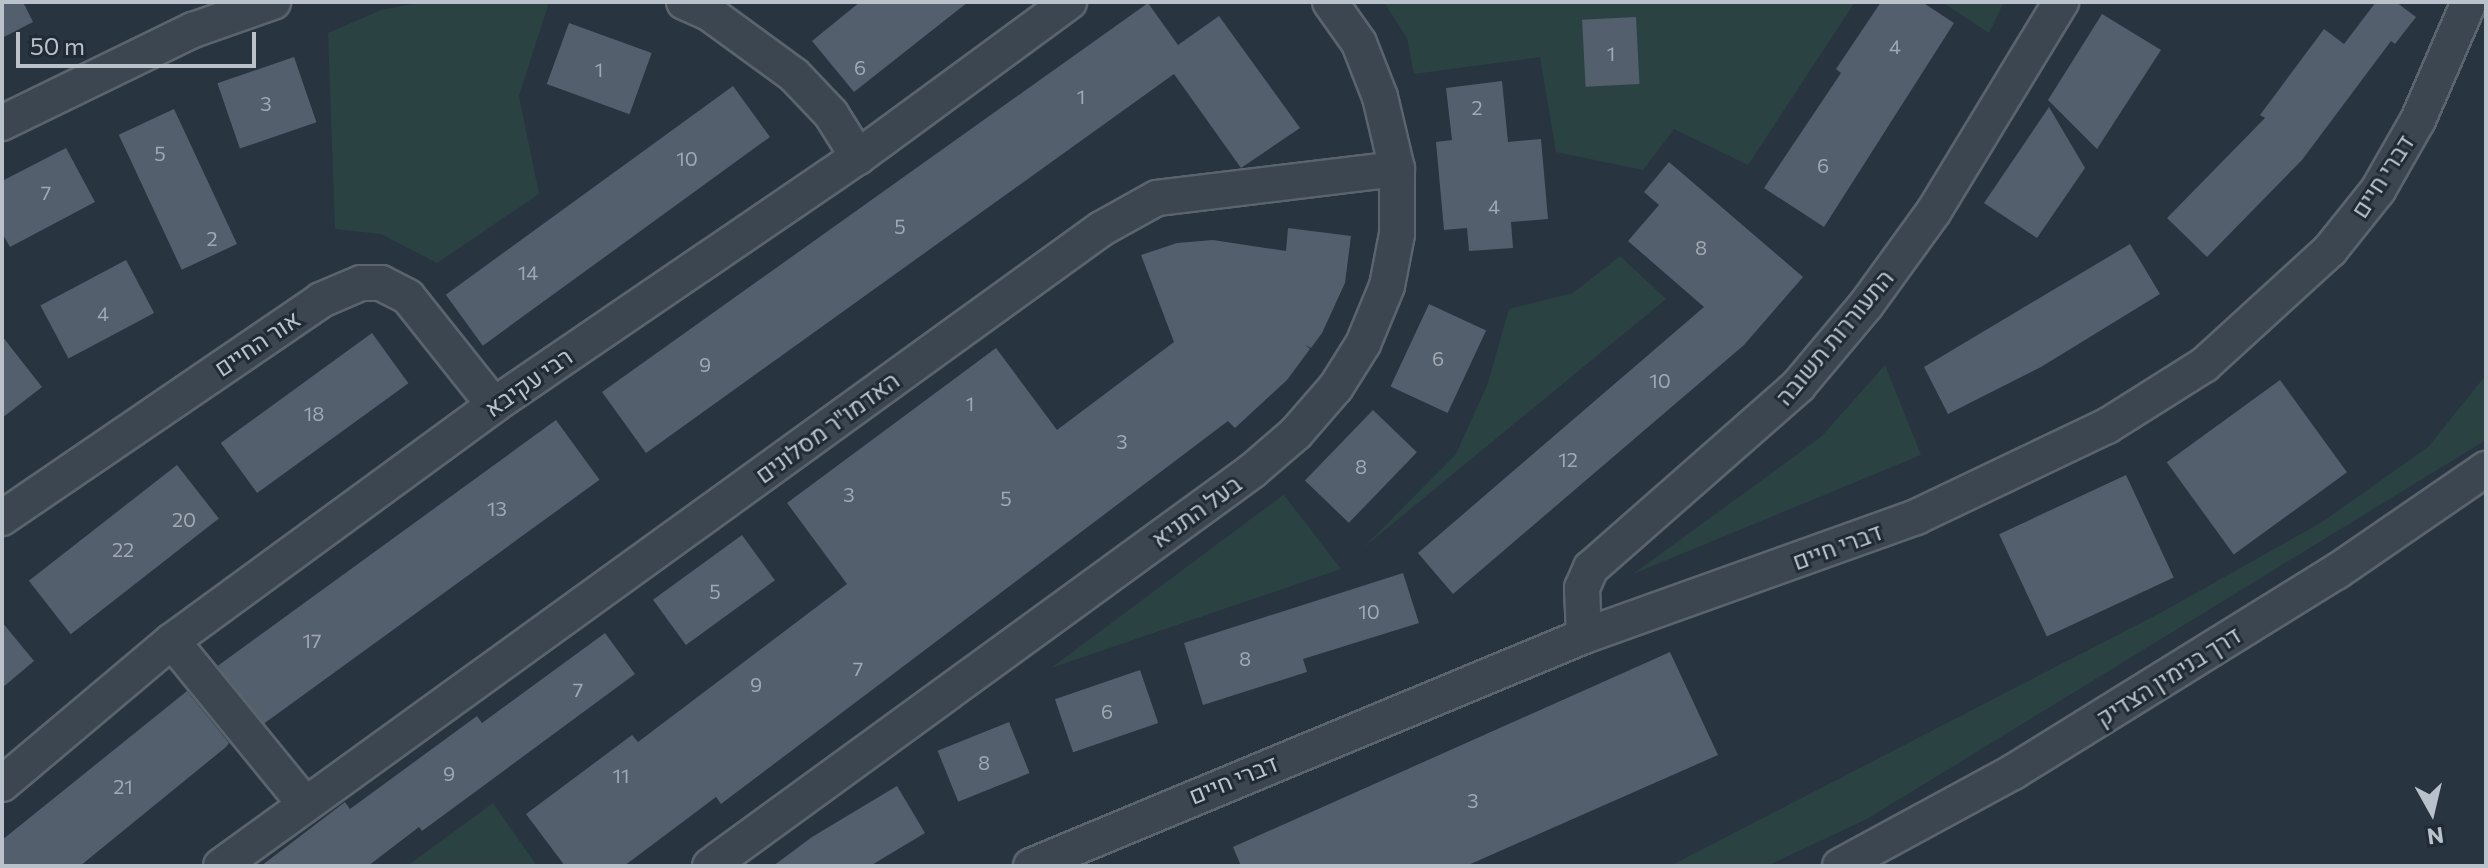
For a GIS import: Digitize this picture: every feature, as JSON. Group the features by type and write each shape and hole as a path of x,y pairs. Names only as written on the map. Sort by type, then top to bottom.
{"street":[{"path":"2,123 193,30 273,2"},
{"path":"684,2 709,13 794,75 831,114 858,157"},
{"name":"רבי עקיבא","path":"2,784 172,641 494,405 858,157 1069,2"},
{"name":"בעל התניא","path":"710,866 1296,433 1357,355 1387,286 1397,234 1397,169 1380,97 1359,43 1330,2"},
{"name":"התעוררות תשובה","path":"1584,636 1582,588 1591,568 1798,386 1866,305 1934,211 2061,2"},
{"name":"דברי חיים","path":"1031,866 1584,636 1916,517 2107,426 2204,365 2271,309 2330,250 2378,190 2418,120 2469,2"},
{"name":"האדמו\"ר מסלונים","path":"221,866 1101,229 1157,198 1397,169"},
{"name":"אור החיים","path":"2,518 321,300 361,283 381,283 408,297 494,405"},
{"name":"דרך בנימין הצדיק","path":"1840,866 2026,763 2336,572 2486,469"},
{"path":"172,641 305,804"}],"green space":[{"path":"423,2 549,2 519,96 539,194 437,263 381,234 335,229 328,33 381,10"},
{"path":"1384,2 1855,2 1748,165 1674,129 1643,170 1556,152 1540,57 1414,74 1407,38"},
{"path":"1942,2 2004,2 1989,33"},
{"path":"1620,256 1666,299 1363,548 1456,454 1488,383 1509,309 1573,293"},
{"path":"1885,365 1921,455 1633,574 1821,437"},
{"path":"2486,375 2486,440 1867,819 1767,866 1670,866 2162,612 2322,522 2428,447"},
{"path":"1283,495 1341,569 1051,668"},
{"path":"493,803 537,866 407,866"}],"building":[{"path":"2,2 23,2 33,22 2,38"},
{"path":"860,2 968,2 854,92 812,41"},
{"path":"1881,2 1922,2 1954,23 1824,227 1764,188 1841,73 1836,69"},
{"path":"2376,2 2396,2 2416,17 2395,44 2391,41 2302,160 2207,257 2167,218 2265,118 2260,115 2324,29 2344,44"},
{"path":"1148,3 1178,45 1219,16 1300,128 1241,168 1174,74 646,453 602,392"},
{"path":"2102,14 2161,50 2097,149 2048,100"},
{"path":"1636,17 1640,84 1586,87 1582,20"},
{"path":"569,23 652,53 629,114 547,84"},
{"path":"294,57 316,122 240,149 217,83"},
{"path":"1502,81 1508,142 1541,139 1548,219 1511,222 1513,248 1469,251 1467,228 1444,230 1436,142 1452,140 1446,88"},
{"path":"733,86 770,137 483,346 446,295"},
{"path":"2049,107 2085,168 2037,238 1984,203"},
{"path":"174,109 237,244 182,270 119,135"},
{"path":"66,148 95,202 10,247 2,233 2,181"},
{"path":"1669,162 1803,277 1744,345 1453,594 1418,553 1704,307 1628,241 1659,205 1644,192"},
{"path":"1288,228 1351,236 1345,283 1322,333 1311,348 1305,345 1310,349 1287,380 1235,428 1228,421 721,804 716,797 624,866 565,866 526,814 632,735 638,742 847,584 787,503 996,348 1057,430 1174,342 1141,255 1177,243 1213,240 1286,251"},
{"path":"2130,244 2160,294 2041,367 1948,414 1924,367"},
{"path":"126,260 154,313 69,359 40,306"},
{"path":"1429,304 1486,331 1448,413 1391,386"},
{"path":"372,333 408,383 257,493 221,443"},
{"path":"2,336 42,387 2,418"},
{"path":"2280,380 2347,472 2234,555 2167,462"},
{"path":"1373,410 1417,452 1349,523 1305,480"},
{"path":"556,420 599,480 261,726 218,666"},
{"path":"177,465 219,519 71,634 29,581"},
{"path":"2126,475 2174,577 2047,637 1999,534"},
{"path":"742,535 775,580 686,645 653,600"},
{"path":"1403,573 1419,623 1303,659 1307,672 1203,705 1184,643"},
{"path":"2,622 34,661 2,688"},
{"path":"605,633 635,674 422,831 419,827 368,866 261,866 345,802 350,809 477,716 482,723"},
{"path":"1670,652 1718,755 1466,866 1241,866 1233,847"},
{"path":"1140,670 1158,723 1073,752 1055,699"},
{"path":"187,691 229,743 226,747 80,866 2,866 2,840"},
{"path":"1009,722 1030,773 958,802 938,751"},
{"path":"897,786 925,833 870,866 773,866 812,837"}]}
